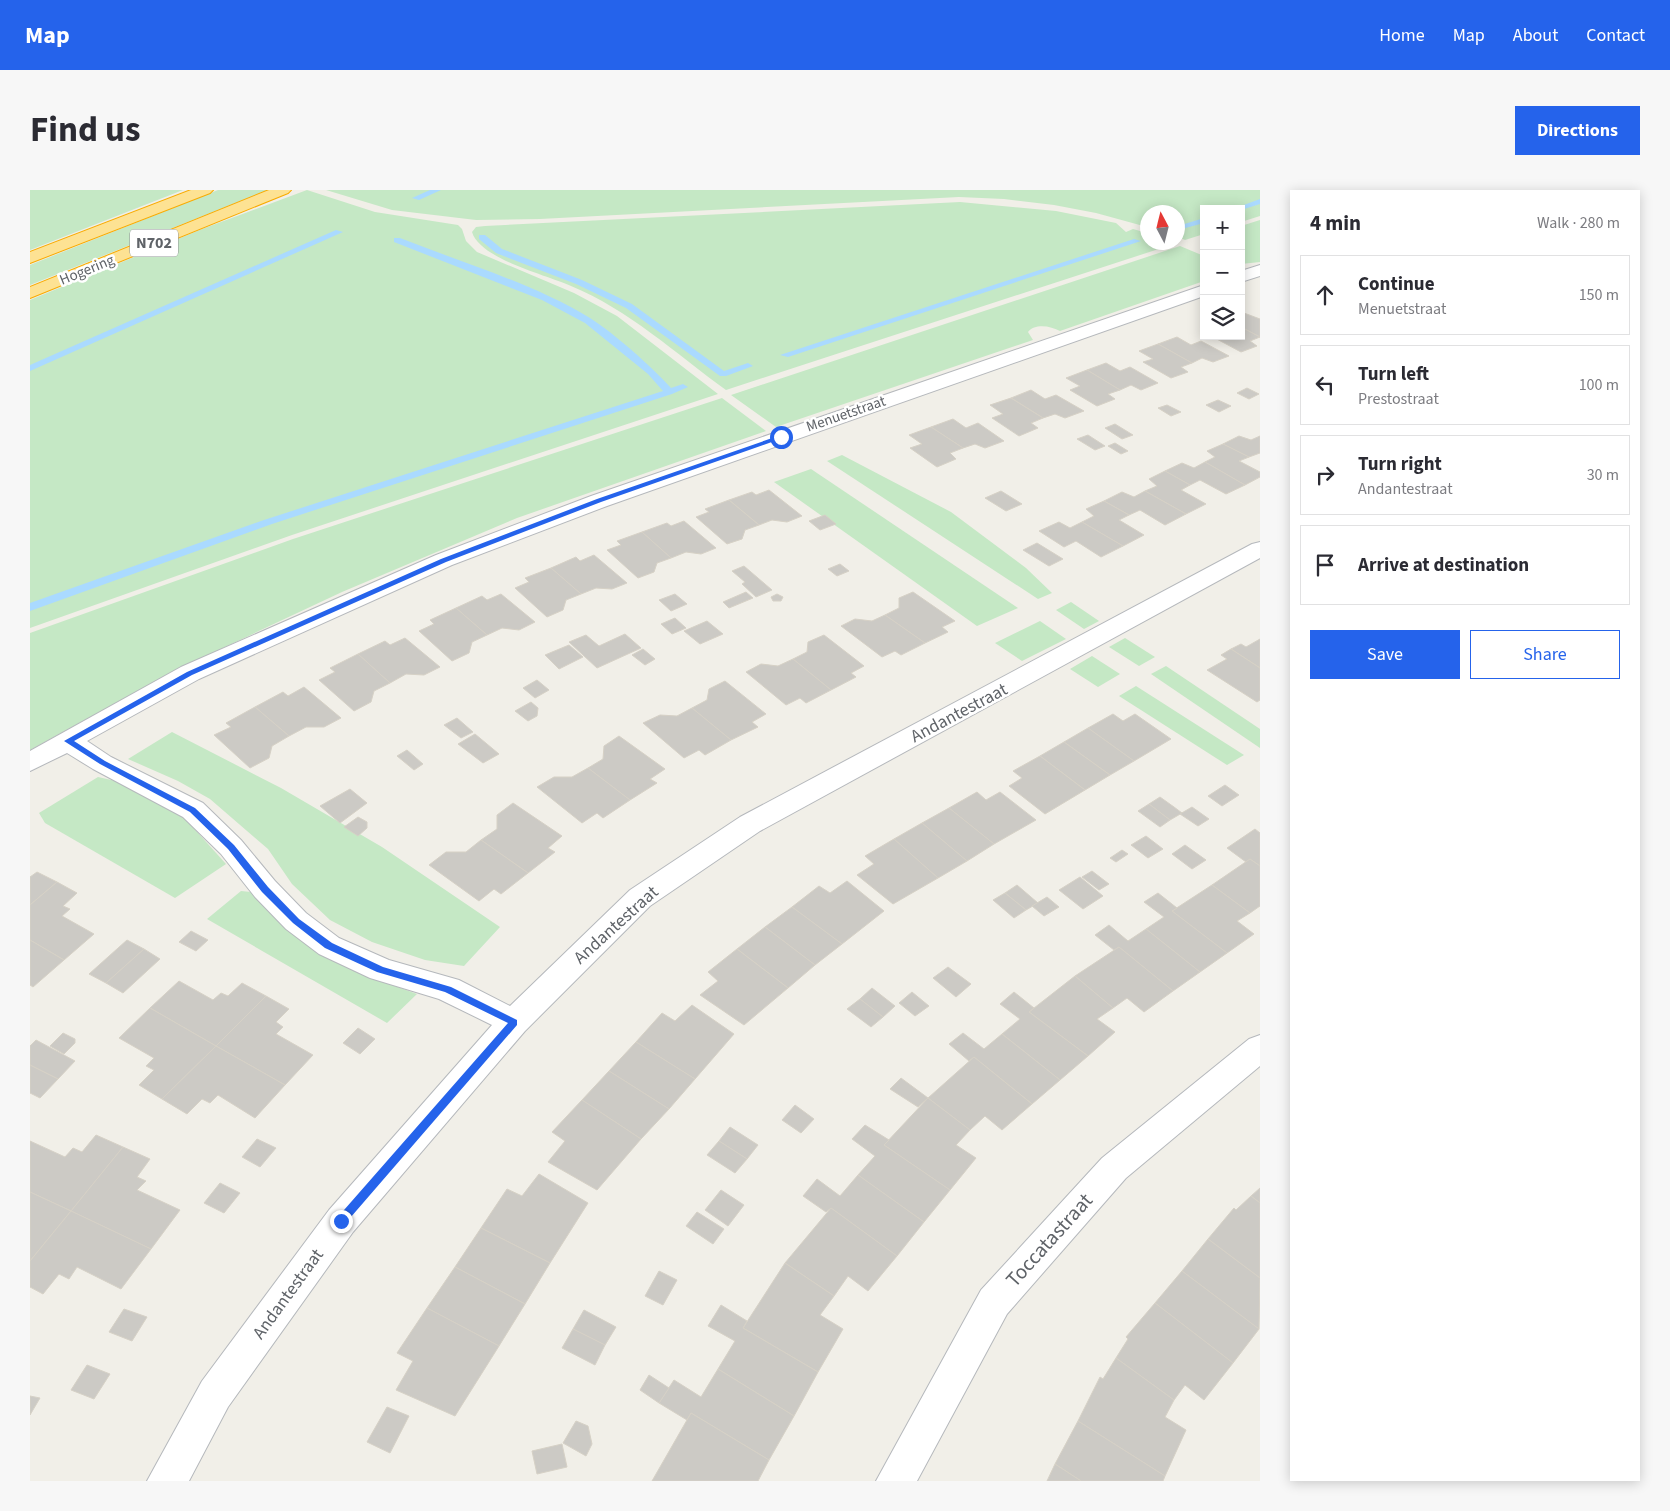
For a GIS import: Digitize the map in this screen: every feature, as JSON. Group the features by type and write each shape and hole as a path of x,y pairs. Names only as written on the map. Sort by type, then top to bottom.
{"highway":[{"name":"Hogering","path":"30,258 205,190"},
{"name":"Hogering","path":"30,293 283,190"}],"street":[{"name":"Menuetstraat","path":"30,762 190,673 444,560 599,501 1200,291"},
{"name":"Andantestraat","path":"167,1481 215,1394 341,1221 514,1022 640,898 750,824 1260,549"},
{"path":"68,741 102,763 192,810 231,847 265,889 296,921 328,946 380,970 448,989 514,1022"},
{"name":"Toccatastraat","path":"896,1481 994,1302 1114,1168 1260,1048"}],"green space":[{"path":"30,190 183,190 30,250"},
{"path":"218,190 268,190 30,285 30,265"},
{"path":"307,190 375,212 458,225 462,229 466,241 477,252 574,293 617,316 718,394 292,535 30,628 30,300 202,229"},
{"path":"326,190 1260,190 1260,216 1245,221 1245,205 1200,205 1200,235 1185,240 1185,205 1140,205 1140,225 1096,213 1054,205 1004,199 959,197 540,219 476,220 392,210"},
{"path":"960,202 1056,211 1116,223 1126,232 1133,229 1140,231 1140,250 1156,250 726,390 651,333 613,307 571,286 515,265 487,250 478,242 472,232 476,227"},
{"path":"1260,220 1260,262 1245,264 1245,225"},
{"path":"1185,248 1200,254 1200,282 1060,331 1048,327 1035,327 1028,332 1033,340 776,427 731,395 1168,250 1185,250"},
{"path":"722,398 766,431 517,518 342,592 176,670 30,750 30,633 293,539"},
{"path":"842,455 951,512 1026,568 1052,593 1038,599 827,461"},
{"path":"811,469 1018,608 977,626 774,482"},
{"path":"1071,602 1099,621 1084,629 1056,610"},
{"path":"1040,621 1066,639 1022,661 995,643"},
{"path":"1125,638 1155,657 1139,666 1109,647"},
{"path":"1092,656 1120,674 1098,687 1070,669"},
{"path":"1166,666 1260,729 1260,748 1151,674"},
{"path":"1136,686 1244,755 1227,765 1119,696"},
{"path":"172,732 281,788 382,847 500,927 464,966 425,960 372,942 330,920 292,884 268,849 210,799 178,781 128,759"},
{"path":"98,777 125,783 181,814 226,864 175,898 45,823 39,813"},
{"path":"241,891 251,892 287,926 327,953 348,965 417,994 387,1023 207,919"}],"building":[{"path":"1245,313 1260,319 1260,337 1245,329"},
{"path":"1245,329 1260,337 1250,341 1257,346 1241,352 1219,340 1245,340"},
{"path":"1177,337 1191,345 1201,341 1229,356 1213,362 1202,358 1192,363 1158,344"},
{"path":"1158,344 1192,363 1181,367 1188,372 1171,378 1143,362 1153,359 1139,351"},
{"path":"1106,363 1120,371 1130,367 1158,383 1141,390 1131,385 1120,390 1087,370"},
{"path":"1087,370 1120,390 1108,394 1115,399 1097,406 1070,390 1080,386 1066,378"},
{"path":"1247,388 1259,394 1249,399 1237,393"},
{"path":"1031,390 1045,399 1056,395 1084,411 1065,418 1055,414 1043,418 1011,398"},
{"path":"1011,398 1043,418 1031,423 1038,428 1019,436 992,418 1003,414 990,405"},
{"path":"1218,400 1231,406 1219,412 1206,405"},
{"path":"1167,405 1181,412 1171,416 1158,408"},
{"path":"953,419 966,428 978,423 1004,441 985,448 975,444 963,448 931,427"},
{"path":"1115,424 1133,435 1122,439 1105,428"},
{"path":"931,427 963,448 950,453 956,459 937,467 910,448 922,444 909,435"},
{"path":"1088,435 1105,446 1095,450 1077,439"},
{"path":"1239,436 1251,440 1260,436 1260,453 1249,457 1223,444"},
{"path":"1115,443 1128,451 1121,454 1108,446"},
{"path":"1223,444 1249,457 1239,461 1260,472 1260,477 1245,485 1205,462 1215,457 1207,451"},
{"path":"1205,462 1245,485 1226,494 1200,480 1190,485 1165,471 1182,463 1194,468"},
{"path":"1165,471 1190,485 1181,490 1206,504 1186,514 1145,491 1157,486 1149,479"},
{"path":"769,490 802,516 787,522 772,520 759,525 729,500 752,492 756,495"},
{"path":"1001,491 1022,504 1006,511 985,498"},
{"path":"1145,491 1186,514 1165,525 1140,510 1129,515 1104,501 1122,492 1134,497"},
{"path":"729,500 759,525 745,530 742,539 727,544 696,517 709,512 705,509"},
{"path":"1104,501 1129,515 1119,520 1144,535 1123,546 1082,522 1094,516 1086,509"},
{"path":"825,515 836,524 820,530 809,521"},
{"path":"684,521 716,548 701,554 686,552 671,558 642,532 667,523 671,526"},
{"path":"1059,522 1070,528 1082,522 1123,546 1101,557 1076,541 1064,547 1039,531"},
{"path":"642,532 671,558 657,563 654,572 638,578 607,550 621,545 617,541"},
{"path":"1037,543 1063,559 1049,566 1023,550"},
{"path":"594,555 627,583 612,589 596,588 581,594 551,568 576,557 580,561"},
{"path":"840,564 849,571 837,576 828,569"},
{"path":"744,566 772,590 756,597 742,584 745,582 732,571"},
{"path":"551,568 581,594 566,600 563,610 547,617 515,588 529,582 525,578"},
{"path":"746,592 753,598 729,608 723,602"},
{"path":"913,592 955,621 942,627 948,632 925,643 885,615 899,608 899,598"},
{"path":"501,594 535,622 519,630 502,628 487,635 456,608 482,596 487,600"},
{"path":"675,594 687,604 671,611 659,600"},
{"path":"777,594 783,597 781,601 773,601 771,597"},
{"path":"456,608 487,635 472,642 469,653 452,661 419,631 434,624 430,620"},
{"path":"885,615 925,643 901,655 895,651 882,657 841,626 855,619 872,621"},
{"path":"675,618 686,628 672,634 661,624"},
{"path":"707,621 723,634 700,644 684,631"},
{"path":"625,634 641,648 597,668 569,642 586,635 599,646"},
{"path":"824,635 864,666 851,673 856,677 831,690 793,659 807,652 808,642"},
{"path":"405,638 440,667 424,675 406,674 390,683 358,654 385,641 390,645"},
{"path":"1260,639 1260,668 1231,649 1241,644 1246,647"},
{"path":"569,645 583,657 559,669 545,655"},
{"path":"643,649 655,659 645,665 632,655"},
{"path":"1231,649 1260,668 1260,700 1257,702 1207,670 1227,659 1221,655"},
{"path":"358,654 390,683 374,691 371,702 354,711 319,680 335,672 330,668"},
{"path":"793,659 831,690 806,703 800,698 786,705 746,672 761,664 778,666"},
{"path":"537,680 549,690 535,698 523,688"},
{"path":"725,681 766,714 752,722 758,727 731,740 692,708 707,700 709,689"},
{"path":"304,687 341,718 324,727 306,727 289,736 255,707 283,692 288,696"},
{"path":"531,702 538,708 537,716 528,721 515,711"},
{"path":"255,707 289,736 272,746 269,758 250,768 214,735 231,727 226,723"},
{"path":"692,708 731,740 705,755 699,750 684,758 643,723 660,715 677,716"},
{"path":"1113,714 1123,721 1135,714 1171,739 1134,761 1088,728"},
{"path":"457,718 473,732 461,738 444,725"},
{"path":"1088,728 1134,761 1110,775 1064,742"},
{"path":"475,734 499,754 483,763 458,744"},
{"path":"619,736 665,769 650,779 657,783 630,800 588,768 603,759 604,746"},
{"path":"1064,742 1110,775 1085,790 1040,756"},
{"path":"407,750 423,764 414,770 397,756"},
{"path":"1040,756 1085,790 1045,814 1009,786 1022,778 1013,771"},
{"path":"588,768 630,800 603,818 597,813 582,823 537,787 554,777 572,777"},
{"path":"1225,785 1239,795 1222,806 1208,796"},
{"path":"350,789 367,803 340,823 320,806"},
{"path":"977,792 986,800 1000,792 1036,820 994,844 949,808"},
{"path":"1160,797 1182,813 1170,820 1149,804"},
{"path":"513,803 562,836 548,848 555,852 528,873 481,840 497,829 497,815"},
{"path":"1149,804 1170,820 1160,827 1138,811"},
{"path":"1192,807 1209,819 1198,826 1180,814"},
{"path":"949,808 994,844 967,861 922,823"},
{"path":"358,817 367,822 367,828 358,836 344,827"},
{"path":"922,823 967,861 938,878 894,839"},
{"path":"1255,829 1260,833 1260,866 1250,859 1246,862 1227,848"},
{"path":"1146,836 1163,849 1148,858 1131,845"},
{"path":"894,839 938,878 893,904 857,875 874,864 865,856"},
{"path":"481,840 528,873 501,894 494,889 479,901 429,865 446,852 466,852"},
{"path":"1185,845 1206,860 1192,869 1172,854"},
{"path":"1122,850 1128,854 1116,862 1110,858"},
{"path":"1250,859 1260,866 1260,906 1250,913 1212,885"},
{"path":"1092,871 1109,884 1099,890 1082,877"},
{"path":"37,872 57,882 30,905 30,877"},
{"path":"1080,877 1103,896 1083,909 1059,890"},
{"path":"847,881 884,911 842,944 792,907 819,886 830,893"},
{"path":"57,882 77,893 63,906 70,909 62,916 94,934 64,960 30,940 30,905"},
{"path":"1017,885 1038,903 1026,910 1005,893"},
{"path":"1212,885 1250,913 1237,921 1254,934 1227,953 1172,911"},
{"path":"1005,893 1026,910 1014,918 993,900"},
{"path":"1158,893 1177,908 1172,911 1227,953 1200,972 1146,929 1164,917 1144,902"},
{"path":"1047,897 1059,907 1044,916 1032,906"},
{"path":"792,907 842,944 815,965 765,927"},
{"path":"1109,925 1128,941 1146,929 1200,972 1173,991 1119,947 1114,950 1095,935"},
{"path":"765,927 815,965 788,988 737,949"},
{"path":"191,931 208,940 196,951 179,942"},
{"path":"30,940 64,960 33,987 30,985"},
{"path":"127,940 144,949 106,983 89,974"},
{"path":"1119,947 1173,991 1144,1012 1127,998 1113,1008 1075,976"},
{"path":"144,949 160,959 123,993 106,983"},
{"path":"737,949 788,988 744,1025 700,995 718,981 708,972"},
{"path":"948,967 971,984 956,997 933,978"},
{"path":"1075,976 1113,1008 1097,1019 1115,1032 1088,1056 1029,1012"},
{"path":"179,981 213,1000 221,993 228,996 242,983 266,996 216,1046 150,1008"},
{"path":"872,988 895,1006 883,1017 860,999"},
{"path":"912,992 929,1006 915,1016 899,1003"},
{"path":"1014,992 1034,1008 1029,1012 1088,1056 1060,1080 1002,1034 1020,1019 1000,1004"},
{"path":"266,996 289,1009 276,1022 283,1027 276,1034 313,1055 285,1085 216,1046"},
{"path":"860,999 883,1017 871,1027 847,1009"},
{"path":"692,1005 734,1034 695,1079 636,1042 662,1013 675,1021"},
{"path":"150,1008 216,1046 162,1099 139,1085 154,1070 146,1066 154,1058 119,1038"},
{"path":"358,1028 375,1039 360,1054 343,1043"},
{"path":"63,1033 75,1039 75,1043 64,1054 50,1046"},
{"path":"963,1033 984,1049 1002,1034 1060,1080 1032,1104 974,1057 969,1061 949,1044"},
{"path":"36,1040 75,1061 58,1079 30,1065 30,1046"},
{"path":"636,1042 695,1079 669,1109 609,1071"},
{"path":"216,1046 285,1085 255,1118 218,1095 210,1103 202,1099 187,1114 162,1099"},
{"path":"974,1057 1032,1104 1002,1130 985,1116 970,1130 928,1098"},
{"path":"30,1065 58,1079 40,1098 30,1093"},
{"path":"609,1071 669,1109 641,1139 582,1100"},
{"path":"901,1078 928,1098 918,1107 890,1089"},
{"path":"928,1098 970,1130 956,1145 976,1158 950,1190 884,1145"},
{"path":"582,1100 641,1139 597,1190 548,1162 565,1141 552,1132"},
{"path":"795,1105 814,1119 801,1133 782,1120"},
{"path":"865,1125 889,1140 884,1145 950,1190 924,1222 858,1175 875,1156 852,1139"},
{"path":"730,1127 758,1145 747,1159 719,1141"},
{"path":"96,1135 123,1147 71,1211 30,1192 30,1141 65,1157 73,1148 82,1152"},
{"path":"257,1139 276,1148 260,1167 242,1157"},
{"path":"719,1141 747,1159 735,1173 707,1155"},
{"path":"123,1147 150,1159 137,1177 146,1181 137,1190 180,1210 151,1249 71,1211"},
{"path":"539,1174 588,1203 550,1263 481,1228 507,1189 522,1196"},
{"path":"858,1175 924,1222 897,1256 831,1208 826,1212 803,1196 817,1179 840,1196"},
{"path":"220,1183 240,1193 224,1213 204,1203"},
{"path":"1260,1188 1260,1203 1251,1196"},
{"path":"721,1190 744,1205 728,1226 705,1210"},
{"path":"30,1192 71,1211 30,1261"},
{"path":"1251,1196 1260,1203 1260,1278 1208,1239 1234,1208 1236,1210"},
{"path":"831,1208 897,1256 868,1291 848,1276 834,1296 785,1263"},
{"path":"71,1211 151,1249 121,1289 77,1267 69,1279 59,1274 43,1294 30,1287 30,1261"},
{"path":"697,1212 724,1229 713,1244 686,1226"},
{"path":"481,1228 550,1263 525,1304 455,1267"},
{"path":"1208,1239 1260,1278 1259,1329 1182,1271"},
{"path":"785,1263 834,1296 820,1315 843,1329 818,1372 743,1328"},
{"path":"455,1267 525,1304 499,1346 427,1308"},
{"path":"659,1271 677,1280 663,1305 645,1296"},
{"path":"1182,1271 1259,1329 1233,1363 1155,1303"},
{"path":"1155,1303 1233,1363 1204,1400 1185,1385 1174,1400 1116,1358 1128,1339 1126,1337"},
{"path":"721,1305 747,1321 743,1328 818,1372 794,1416 718,1369 735,1341 708,1326"},
{"path":"427,1308 499,1346 455,1416 396,1390 413,1361 397,1353"},
{"path":"124,1309 147,1317 132,1341 109,1332"},
{"path":"584,1310 616,1327 605,1345 573,1329"},
{"path":"573,1329 605,1345 595,1365 562,1348"},
{"path":"1116,1358 1174,1400 1165,1417 1186,1430 1165,1476 1078,1421 1100,1377 1103,1379"},
{"path":"87,1365 110,1374 94,1399 71,1390"},
{"path":"718,1369 794,1416 769,1460 691,1413 687,1420 659,1403 674,1380 701,1397"},
{"path":"649,1375 669,1388 659,1403 640,1390"},
{"path":"30,1396 40,1398 30,1415"},
{"path":"387,1407 409,1416 390,1453 367,1442"},
{"path":"691,1413 769,1460 758,1481 652,1481"},
{"path":"576,1421 588,1426 592,1444 586,1456 563,1443"},
{"path":"1078,1421 1165,1476 1163,1481 1081,1481 1055,1464"},
{"path":"562,1444 567,1467 537,1474 532,1451"},
{"path":"1055,1464 1081,1481 1047,1481"}],"waterway":[{"path":"416,198 437,190"},
{"path":"1245,206 1260,201"},
{"path":"1185,226 1200,221"},
{"path":"30,368 339,232"},
{"path":"482,237 499,251 579,282 629,306 723,374 748,366"},
{"path":"397,240 545,298 588,321 651,372 669,392"},
{"path":"785,355 1137,241"},
{"path":"669,392 683,387"},
{"path":"30,607 268,522 669,392"}],"route":[{"path":"341,1221 514,1022 448,989 380,970 328,946 296,921 265,889 231,847 192,810 102,763 68,741 190,673 444,560 599,501 781,437"}]}
